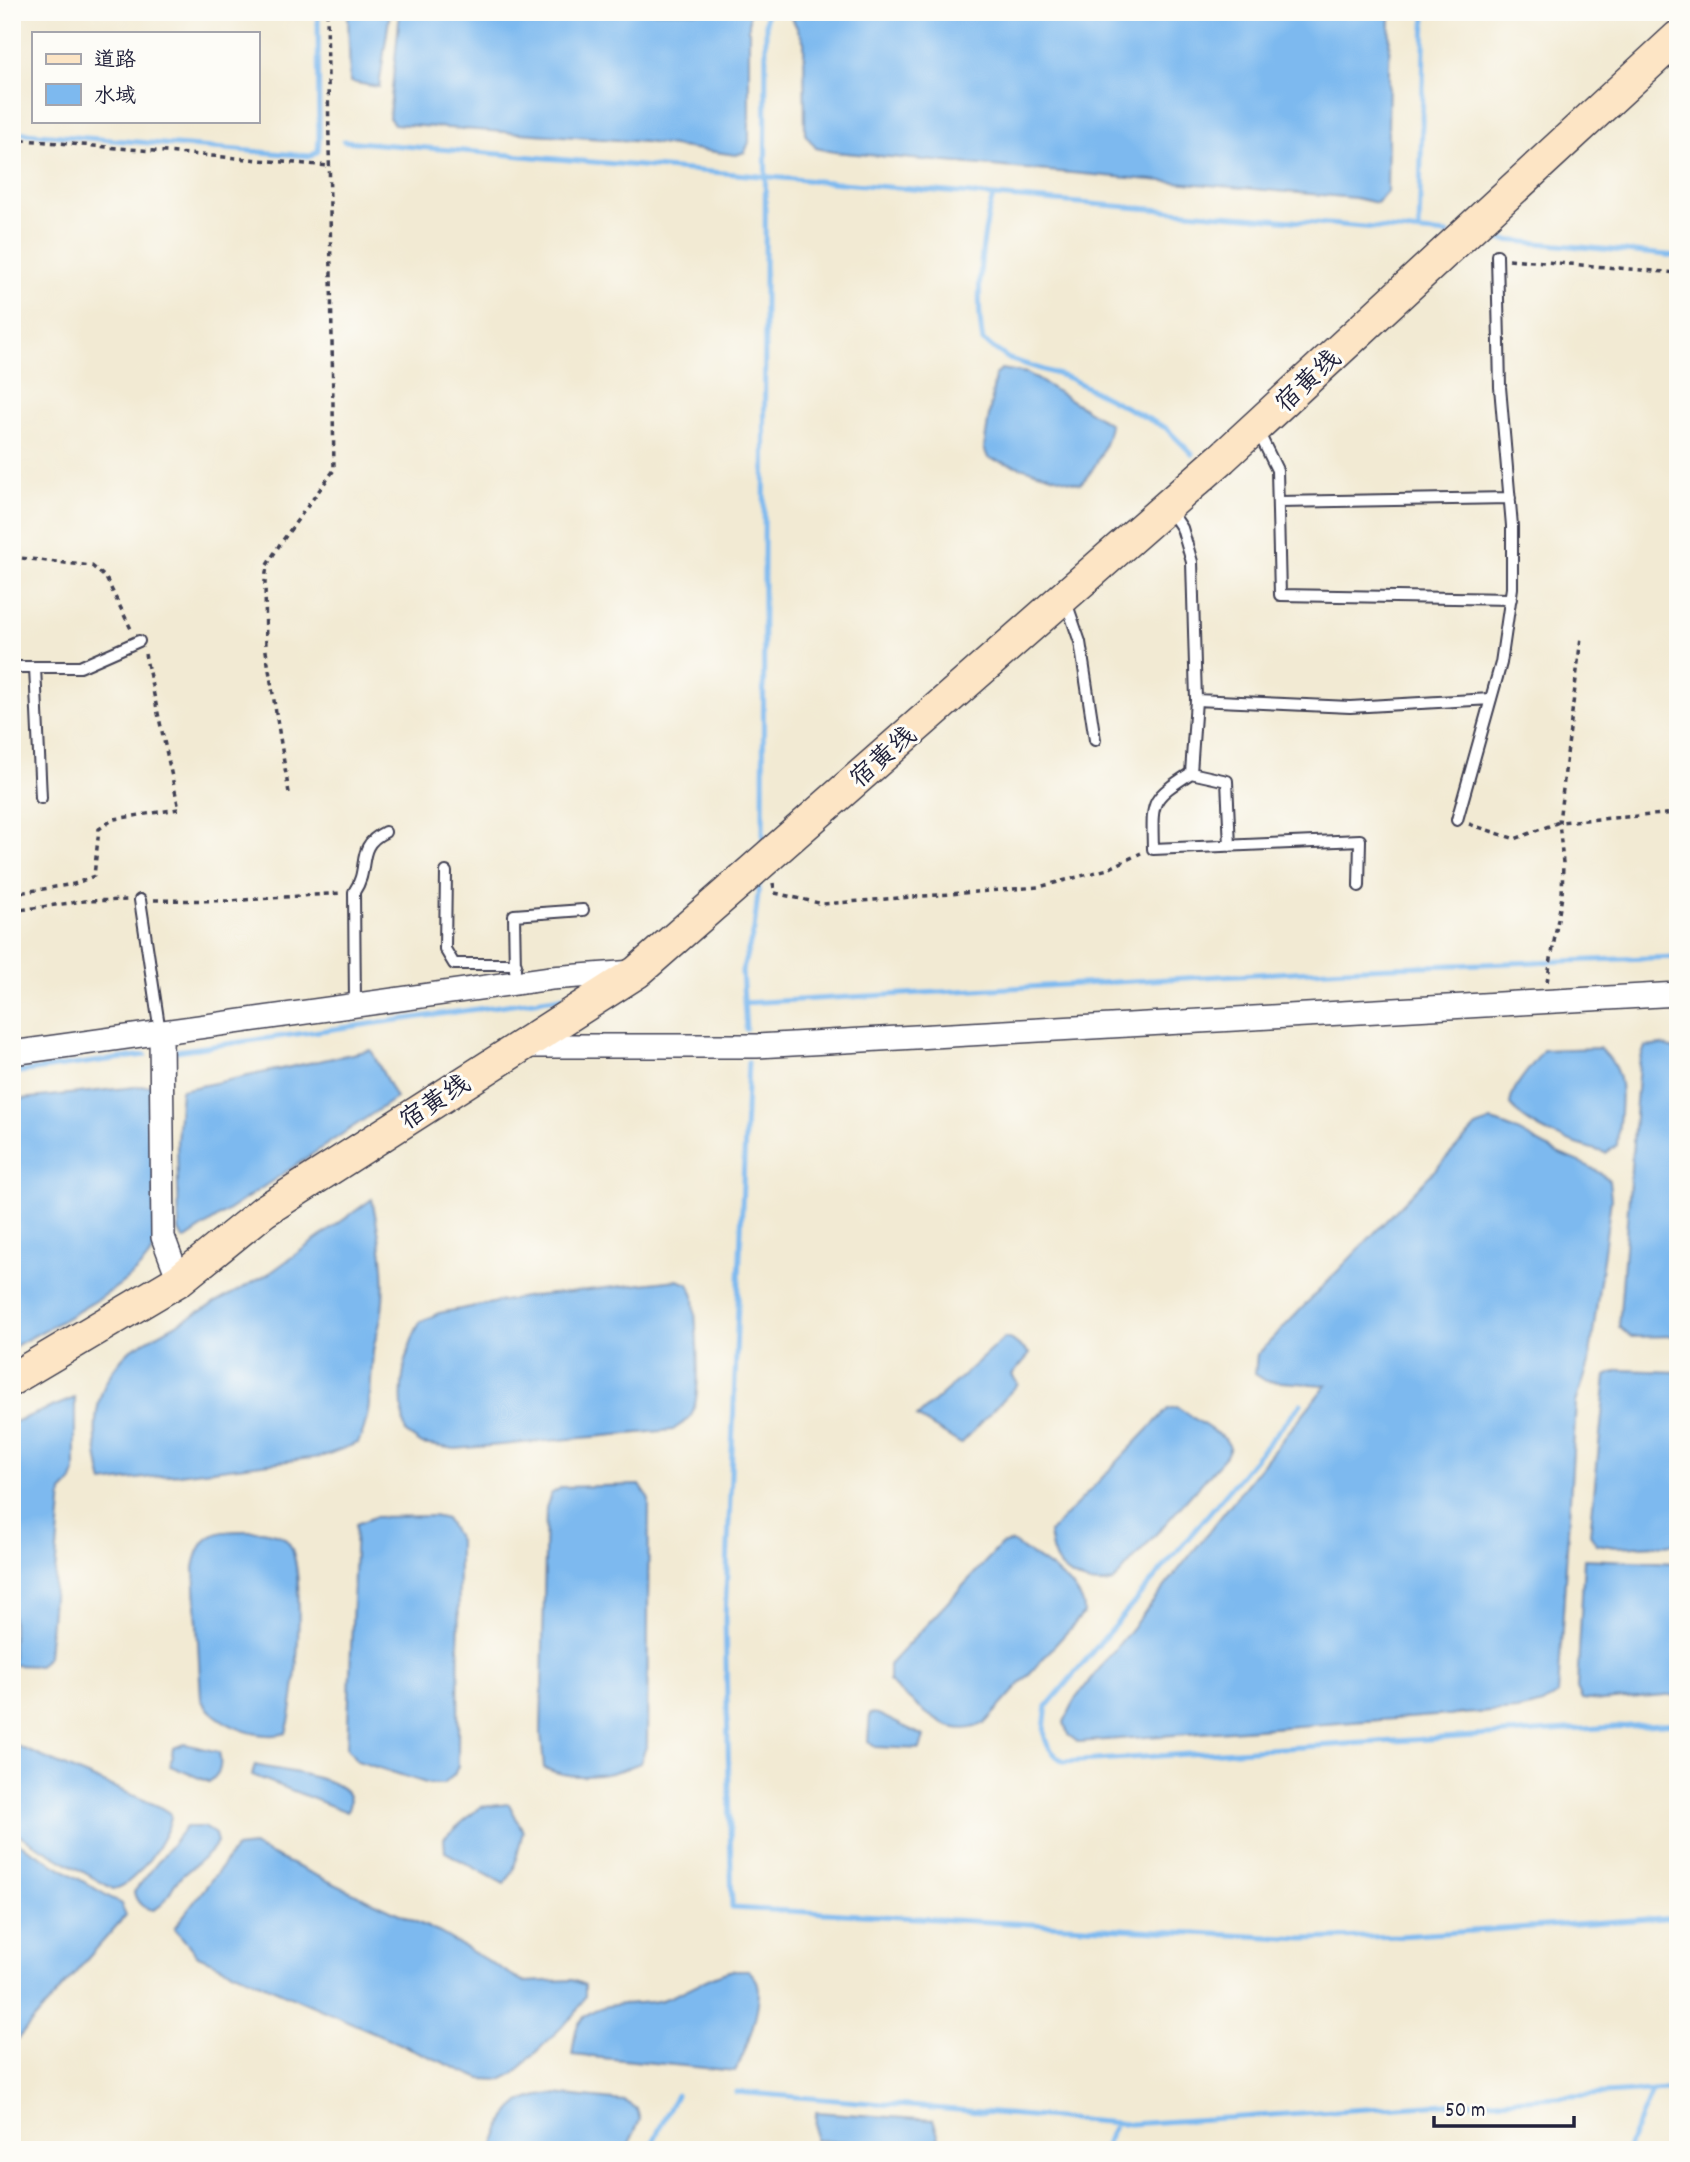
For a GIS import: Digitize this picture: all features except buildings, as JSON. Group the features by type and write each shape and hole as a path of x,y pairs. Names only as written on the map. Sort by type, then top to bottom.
{"main road":[{"name":"宿黄线","path":"12,1378 179,1280 264,1211 637,972 1167,507 1678,37"}],"street":[{"path":"12,1053 355,1005 514,973 637,972"},
{"path":"520,1046 757,1046 1678,994"},
{"path":"161,1033 163,1237 179,1280"}],"lane":[{"path":"1457,820 1502,663 1511,598 1510,498 1500,387 1497,256"},
{"path":"1256,427 1277,470 1280,596 1511,598"},
{"path":"1278,502 1510,498"},
{"path":"1167,507 1182,528 1192,562 1196,700 1191,774"},
{"path":"1065,596 1080,642 1095,740"},
{"path":"12,667 80,667 139,641"},
{"path":"35,667 41,798"},
{"path":"1196,700 1350,707 1491,699"},
{"path":"1230,846 1227,781 1191,774 1164,790 1152,807 1153,849 1230,846 1360,840 1359,886"},
{"path":"355,1005 354,892 364,879 364,853 371,839 385,832"},
{"path":"446,872 445,949 454,964 514,973 514,915 583,910"},
{"path":"140,900 161,1033"}],"path":[{"path":"289,793 266,651 267,565 334,470 327,12"},
{"path":"12,139 330,166"},
{"path":"1497,256 1678,273"},
{"path":"12,557 92,566 106,579 149,663 179,808 114,819 99,829 94,876 74,884 12,894"},
{"path":"1548,970 1562,895 1563,863 1559,822 1581,637"},
{"path":"1457,820 1515,839 1559,822 1678,813"},
{"path":"768,857 775,893 823,904 1039,887 1108,869 1153,849"},
{"path":"12,911 84,901 254,901 354,892"}],"water":[{"path":"348,12 390,12 379,87 350,82"},
{"path":"400,12 749,12 749,142 745,152 736,155 645,142 394,124 389,118"},
{"path":"789,12 1390,12 1387,192 1377,203 1355,198 834,152 816,148 805,134 804,42"},
{"path":"1001,369 1027,373 1110,424 1100,456 1080,484 988,458 984,448 995,376"},
{"path":"1661,1045 1678,1050 1678,1336 1631,1337 1619,1327 1639,1063 1645,1047"},
{"path":"1599,1048 1616,1069 1621,1092 1617,1145 1606,1153 1567,1141 1541,1129 1510,1105 1518,1083 1543,1050"},
{"path":"371,1050 396,1098 184,1240 179,1231 177,1142 181,1090"},
{"path":"154,1085 155,1245 147,1260 114,1289 12,1348 12,1100"},
{"path":"1491,1121 1509,1127 1592,1168 1609,1180 1611,1199 1589,1363 1576,1403 1558,1694 1543,1704 1517,1710 1078,1742 1068,1735 1064,1722 1076,1698 1326,1385 1266,1381 1255,1374 1257,1355 1476,1127"},
{"path":"372,1199 384,1283 368,1411 358,1443 321,1457 103,1483 96,1446 97,1411 108,1378 131,1349 270,1273"},
{"path":"677,1280 689,1284 694,1296 698,1378 697,1394 690,1417 673,1430 455,1449 422,1444 406,1433 402,1405 403,1376 409,1348 420,1322 439,1313 525,1297"},
{"path":"1004,1338 1012,1340 1030,1354 1012,1375 1018,1384 961,1444 917,1417"},
{"path":"1619,1370 1678,1372 1678,1544 1615,1547 1597,1544 1590,1534 1606,1376"},
{"path":"75,1398 75,1472 71,1483 62,1492 48,1656 39,1666 13,1665 12,1423"},
{"path":"1177,1407 1225,1439 1230,1447 1226,1456 1114,1581 1100,1584 1085,1582 1071,1575 1059,1565 1052,1550 1049,1533 1168,1409"},
{"path":"640,1485 649,1499 647,1744 640,1763 616,1772 580,1776 556,1772 544,1768 541,1733 546,1508 551,1494 562,1487"},
{"path":"433,1516 446,1519 459,1540 458,1766 454,1775 444,1784 429,1784 357,1761 347,1748 356,1524 374,1517"},
{"path":"262,1531 288,1541 295,1560 298,1582 294,1694 286,1733 275,1735 251,1733 226,1723 207,1708 201,1699 194,1568 197,1554 202,1544 217,1534"},
{"path":"1012,1542 1068,1582 1077,1592 1084,1613 986,1722 973,1728 959,1729 934,1719 889,1682 889,1665 1001,1545"},
{"path":"1584,1559 1678,1563 1678,1695 1601,1701 1582,1699 1577,1688"},
{"path":"870,1713 878,1714 924,1736 920,1749 875,1747 868,1741"},
{"path":"12,1744 171,1814 165,1834 141,1870 122,1886 113,1889 12,1831"},
{"path":"185,1744 219,1752 220,1769 209,1782 170,1766 173,1748"},
{"path":"255,1765 333,1783 349,1796 347,1812 252,1775"},
{"path":"509,1804 523,1831 513,1872 504,1884 445,1852 444,1838 480,1807"},
{"path":"186,1827 204,1827 215,1834 217,1843 177,1881 162,1904 153,1910 146,1908 138,1902 134,1892"},
{"path":"12,1839 121,1904 126,1915 12,2045"},
{"path":"253,1846 440,1933 524,1982 572,1980 585,1985 585,1996 575,2014 515,2073 501,2080 481,2079 198,1956 174,1928 236,1848"},
{"path":"733,1970 749,1970 757,1982 759,1993 752,2029 735,2071 572,2055 577,2026 596,2009 662,2000"},
{"path":"554,2094 624,2101 637,2109 640,2120 626,2150 492,2150 512,2109 528,2099"},
{"path":"816,2112 933,2120 939,2138 932,2146 815,2140"}],"waterway":[{"path":"12,132 311,156 318,151 319,139 318,12"},
{"path":"763,841 766,12"},
{"path":"1419,232 1425,12"},
{"path":"344,141 1447,234"},
{"path":"993,196 980,268 979,306 983,341 1009,359 1069,378 1166,428 1192,454"},
{"path":"1483,238 1678,256"},
{"path":"746,1029 742,971 754,930 759,885"},
{"path":"744,1003 1364,968 1678,957"},
{"path":"176,1051 563,997"},
{"path":"12,1073 145,1055"},
{"path":"748,1062 725,1619 732,1908 1304,1939 1399,1936 1678,1917"},
{"path":"1301,1404 1047,1706 1045,1738 1056,1756 1064,1762 1678,1723"},
{"path":"1627,2150 1652,2091 1678,2089"},
{"path":"736,2092 1130,2124 1652,2091"},
{"path":"649,2150 676,2095"},
{"path":"1103,2150 1115,2123"}]}
